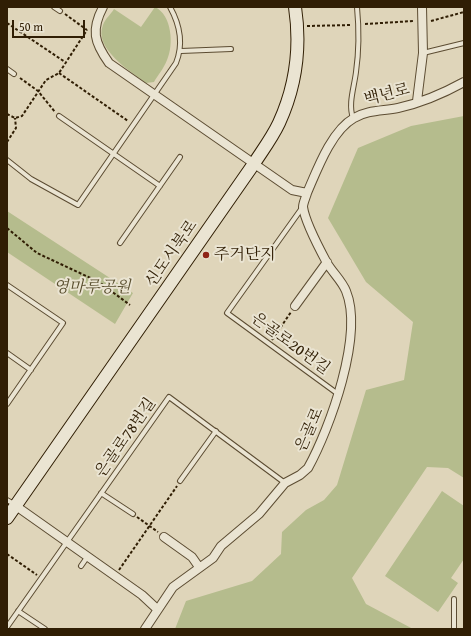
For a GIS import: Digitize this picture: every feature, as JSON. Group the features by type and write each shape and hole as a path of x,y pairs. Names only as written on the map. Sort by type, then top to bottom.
{"street":[{"path":"103,7 96,22 95,37 101,52 109,63 253,165 292,190 307,193 303,207"},
{"name":"신도시북로","path":"7,518 11,503 253,165 278,124 292,88 298,49 298,26 295,7"},
{"path":"418,102 423,53 422,7"},
{"name":"백년로","path":"307,193 322,159 338,133 353,118 368,112 400,107 418,102 444,93 464,82"},
{"name":"은골로","path":"145,629 173,587 212,558 221,546 259,514 285,482 300,475 308,468 317,450 339,394 350,339 352,319 346,291 327,262 308,223 303,207"},
{"path":"295,306 327,262"},
{"path":"11,503 142,595 157,609"},
{"path":"164,537 192,557 199,567"}],"lane":[{"path":"54,7 60,10"},
{"path":"7,160 31,179 78,205 176,63 181,51 181,38 177,20 170,7"},
{"path":"353,118 350,110 356,71 359,25 357,7"},
{"path":"423,53 464,43"},
{"path":"181,51 231,49"},
{"path":"7,69 14,74"},
{"path":"58,116 160,186"},
{"path":"120,244 180,157"},
{"name":"은골로20번길","path":"303,207 227,313 339,394"},
{"path":"7,285 63,323 7,404"},
{"path":"7,353 31,370"},
{"name":"은골로78번길","path":"67,541 169,397 216,431"},
{"path":"180,481 216,431 285,482"},
{"name":"은골로78번길","path":"101,493 133,514"},
{"path":"7,627 67,541"},
{"path":"81,566 88,556"},
{"path":"454,599 454,629"},
{"path":"18,611 45,629"}],"path":[{"path":"60,10 87,30"},
{"path":"298,26 359,25 423,21 464,12"},
{"path":"7,114 15,118 22,116 46,80 59,73 87,30 96,22"},
{"path":"7,23 65,62"},
{"path":"59,73 134,125"},
{"path":"14,74 38,92 58,116"},
{"path":"7,142 16,128 15,118"},
{"path":"7,228 37,253 99,282 130,305"},
{"path":"269,344 295,306"},
{"path":"115,576 180,481"},
{"path":"133,514 164,537"},
{"path":"7,554 41,578"}],"green space":[{"path":"155,7 161,11 168,23 171,39 169,54 163,69 154,82 146,83 123,66 108,51 101,34 104,23 114,9 141,27"},
{"path":"464,116 464,478 448,468 427,467 352,578 366,604 413,629 175,629 186,601 252,581 281,554 282,532 306,510 324,500 337,485 366,390 404,380 413,322 366,282 328,218 358,148 411,126"},
{"name":"영마루공원","path":"7,211 133,293 115,324 7,252"},
{"path":"442,491 464,506 464,559 451,578 458,583 438,612 385,576"}],"place":[{"name":"주거단지","path":"206,255"}]}
